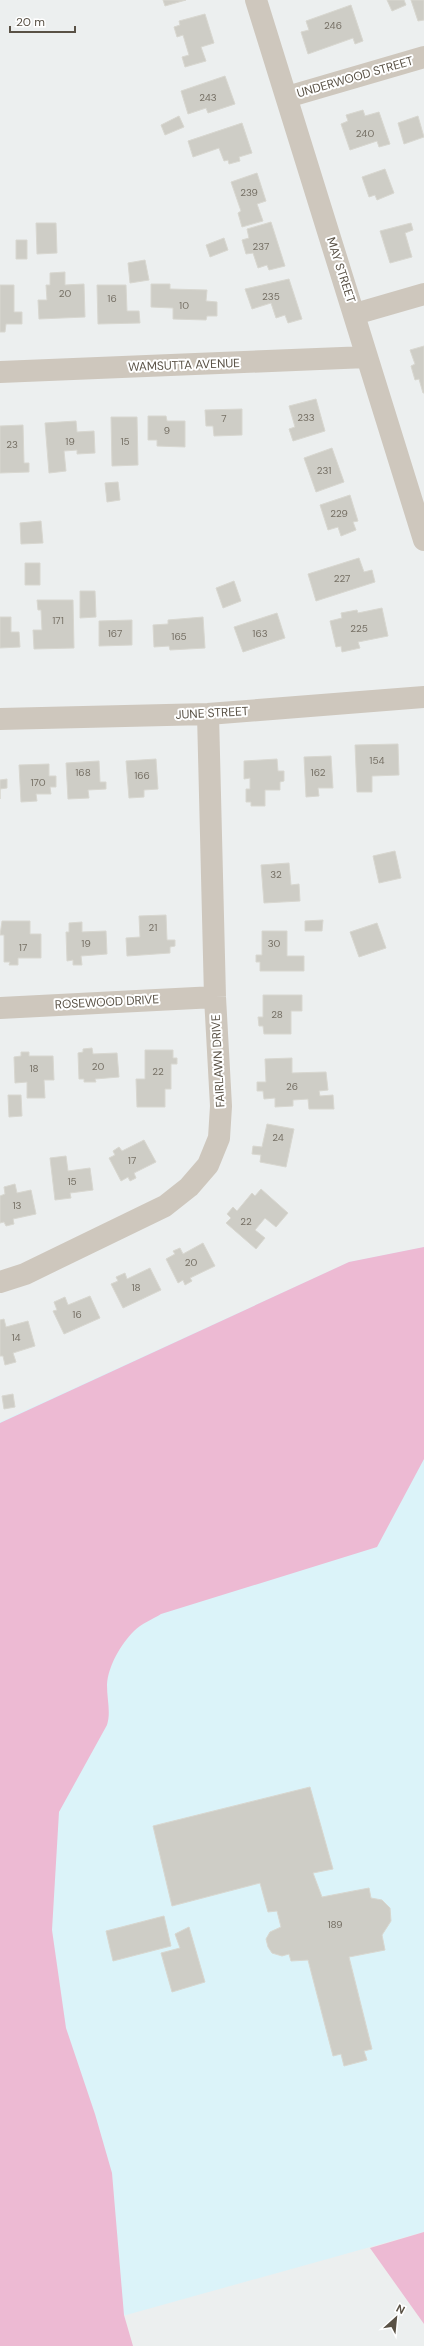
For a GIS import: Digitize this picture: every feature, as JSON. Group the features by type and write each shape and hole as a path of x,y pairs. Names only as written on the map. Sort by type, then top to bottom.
{"street":[{"name":"MAY STREET","path":"256,0 422,529"},
{"name":"UNDERWOOD STREET","path":"287,97 424,57"},
{"path":"355,314 424,294"},
{"name":"WAMSUTTA AVENUE","path":"0,372 367,357"},
{"name":"JUNE STREET","path":"0,719 208,714 424,697"},
{"name":"FAIRLAWN DRIVE","path":"0,1282 25,1274 165,1206 189,1187 208,1165 219,1138 221,1106 215,997 208,714"},
{"name":"ROSEWOOD DRIVE","path":"0,1008 215,997"}],"shaded area":[{"path":"424,1247 424,2232 15,2346 0,2346 0,1422 349,1262"},
{"path":"424,1247 424,1459 377,1547 161,1614 134,1631 124,1642 110,1670 107,1685 109,1711 107,1725 59,1812 52,1930 66,2028 95,2114 112,2173 124,2315 133,2346 0,2346 0,1423 349,1262"},
{"path":"424,2232 424,2324 370,2248"}],"building":[{"path":"163,0 186,0 165,6"},
{"path":"387,0 404,0 406,5 392,11"},
{"path":"411,0 424,0 424,20 418,21"},
{"path":"351,5 363,41 355,44 353,38 308,54 301,32 309,30 306,21"},
{"path":"205,14 214,43 201,47 206,61 185,67 182,57 189,55 183,35 177,37 174,27 180,25 179,21"},
{"path":"225,76 235,104 208,113 206,108 188,114 181,91"},
{"path":"363,110 365,116 379,112 390,144 379,147 377,141 350,150 341,124 348,121 346,115"},
{"path":"179,116 184,127 165,135 161,125"},
{"path":"418,116 424,137 404,144 398,123"},
{"path":"242,123 252,153 239,157 240,161 229,164 228,160 224,161 219,148 193,157 188,141"},
{"path":"385,169 394,193 377,200 375,195 369,197 362,177"},
{"path":"257,173 266,201 257,204 263,221 242,227 238,213 241,211 231,182"},
{"path":"271,222 285,266 269,270 267,265 258,268 253,253 246,254 242,240 249,238 247,229"},
{"path":"36,223 56,223 57,253 37,254"},
{"path":"411,223 413,230 405,233 412,257 390,263 380,231"},
{"path":"224,238 228,250 210,257 206,245"},
{"path":"16,240 27,240 27,259 16,259"},
{"path":"145,260 149,280 130,283 128,263"},
{"path":"65,272 65,285 84,284 85,317 39,319 38,300 47,300 46,285 50,285 50,273"},
{"path":"289,279 302,319 288,323 285,315 276,318 271,303 252,309 245,289"},
{"path":"151,284 170,284 170,289 207,290 206,301 217,302 217,316 207,316 206,320 173,319 173,308 151,307"},
{"path":"0,285 14,285 14,312 22,312 22,324 6,324 5,332 0,332"},
{"path":"97,285 126,285 127,311 139,311 140,323 98,324"},
{"path":"424,346 423,393 419,379 415,380 411,366 415,364 410,350"},
{"path":"316,399 325,431 293,441 289,429 295,427 289,406"},
{"path":"242,409 242,435 214,436 213,426 206,426 205,410"},
{"path":"148,416 166,416 167,421 185,421 185,447 157,446 157,440 148,440"},
{"path":"111,417 137,417 138,465 112,466"},
{"path":"76,421 77,432 94,431 95,453 77,454 77,450 64,451 66,471 49,473 45,423"},
{"path":"23,425 24,463 29,463 29,472 0,473 0,426"},
{"path":"332,448 344,482 316,492 304,458"},
{"path":"118,482 120,500 107,502 105,483"},
{"path":"350,495 358,521 353,522 356,530 341,536 338,527 328,530 320,505"},
{"path":"41,521 43,543 21,544 20,523"},
{"path":"359,558 364,572 372,570 375,582 316,601 308,574"},
{"path":"25,563 40,563 40,585 25,585"},
{"path":"234,581 241,601 223,608 216,588"},
{"path":"80,591 95,591 96,617 80,618"},
{"path":"37,600 73,600 74,648 34,649 33,630 42,630 41,610 38,610"},
{"path":"382,608 388,636 358,642 360,648 342,652 341,646 336,647 330,621 342,618 341,613 357,610 358,613"},
{"path":"277,613 285,638 243,652 234,627"},
{"path":"0,617 11,617 11,632 19,632 20,647 0,648"},
{"path":"203,617 205,648 170,650 169,646 154,647 153,625 168,624 168,620"},
{"path":"132,620 132,645 99,646 99,621"},
{"path":"398,744 399,775 372,776 372,792 357,792 355,745"},
{"path":"331,756 333,788 318,788 319,796 306,797 304,757"},
{"path":"156,759 158,789 144,790 144,797 129,798 126,761"},
{"path":"277,759 278,771 284,771 284,781 280,782 280,790 265,790 265,806 251,806 251,802 246,802 246,789 250,789 250,778 244,779 244,761"},
{"path":"99,761 100,782 106,782 106,789 88,790 89,798 68,799 66,763"},
{"path":"49,764 49,776 56,776 56,787 50,787 51,794 36,794 37,801 21,802 19,765"},
{"path":"7,779 7,788 0,789 0,780"},
{"path":"395,851 401,878 379,883 373,856"},
{"path":"289,863 291,885 299,884 300,901 264,903 261,865"},
{"path":"166,915 167,940 175,940 175,946 170,947 170,953 127,956 126,938 140,937 139,916"},
{"path":"323,920 322,931 305,931 305,921"},
{"path":"2,921 30,921 30,934 41,934 41,958 18,958 18,965 9,965 10,962 4,962 4,935 0,935"},
{"path":"82,922 82,932 106,931 107,954 81,956 82,965 73,965 73,960 67,961 66,932 69,932 69,923"},
{"path":"377,923 386,948 359,957 350,932"},
{"path":"262,931 287,931 287,956 304,956 304,971 260,971 260,962 256,962 256,955 262,955"},
{"path":"263,995 302,995 302,1011 291,1011 291,1034 264,1034 263,1026 259,1026 258,1017 263,1017"},
{"path":"92,1048 93,1054 117,1053 119,1077 95,1079 96,1082 84,1082 84,1079 79,1079 78,1053 83,1052 83,1049"},
{"path":"145,1050 173,1050 173,1058 177,1058 177,1064 171,1064 171,1089 165,1089 165,1107 137,1107 136,1079 145,1079"},
{"path":"21,1052 29,1052 29,1056 53,1056 54,1080 44,1080 45,1098 27,1098 27,1082 15,1083 14,1057 21,1056"},
{"path":"292,1058 292,1073 326,1072 328,1090 319,1091 320,1096 333,1095 334,1109 309,1109 308,1099 293,1100 293,1106 275,1107 275,1098 264,1099 263,1091 257,1091 257,1082 266,1082 265,1059"},
{"path":"8,1095 21,1095 22,1116 9,1117"},
{"path":"267,1124 294,1129 286,1167 260,1162 261,1155 252,1154 253,1146 262,1147"},
{"path":"144,1140 156,1162 134,1173 136,1178 130,1181 128,1177 121,1181 109,1158 115,1155 113,1151 119,1147 122,1151"},
{"path":"66,1156 68,1171 90,1168 93,1190 70,1193 71,1198 55,1200 50,1158"},
{"path":"15,1184 17,1193 31,1190 36,1214 13,1219 14,1224 6,1226 4,1222 0,1223 0,1196 5,1194 4,1187"},
{"path":"261,1189 288,1213 276,1227 265,1218 255,1230 265,1238 256,1249 226,1223 231,1218 227,1214 233,1207 237,1211 252,1193 255,1196"},
{"path":"203,1243 215,1266 190,1278 192,1281 185,1285 183,1280 178,1283 166,1259 175,1254 173,1251 180,1248 183,1254"},
{"path":"150,1268 161,1290 123,1308 111,1284 118,1281 116,1277 125,1273 127,1279"},
{"path":"90,1296 100,1318 64,1334 53,1311 57,1310 54,1302 65,1297 68,1305"},
{"path":"4,1319 6,1327 28,1321 35,1346 13,1353 16,1362 5,1365 3,1356 0,1356 0,1320"},
{"path":"13,1394 15,1407 4,1409 2,1396"},
{"path":"310,1787 333,1869 313,1873 322,1897 369,1888 371,1898 382,1900 390,1908 391,1921 382,1935 385,1950 349,1957 372,2049 364,2051 367,2060 344,2066 341,2054 333,2056 308,1960 291,1961 289,1954 282,1956 272,1953 268,1947 266,1939 270,1932 281,1927 277,1911 268,1912 260,1883 172,1906 153,1826"},
{"path":"164,1916 171,1946 113,1961 106,1931"},
{"path":"189,1927 205,1982 172,1992 161,1953 180,1948 175,1934"}]}
